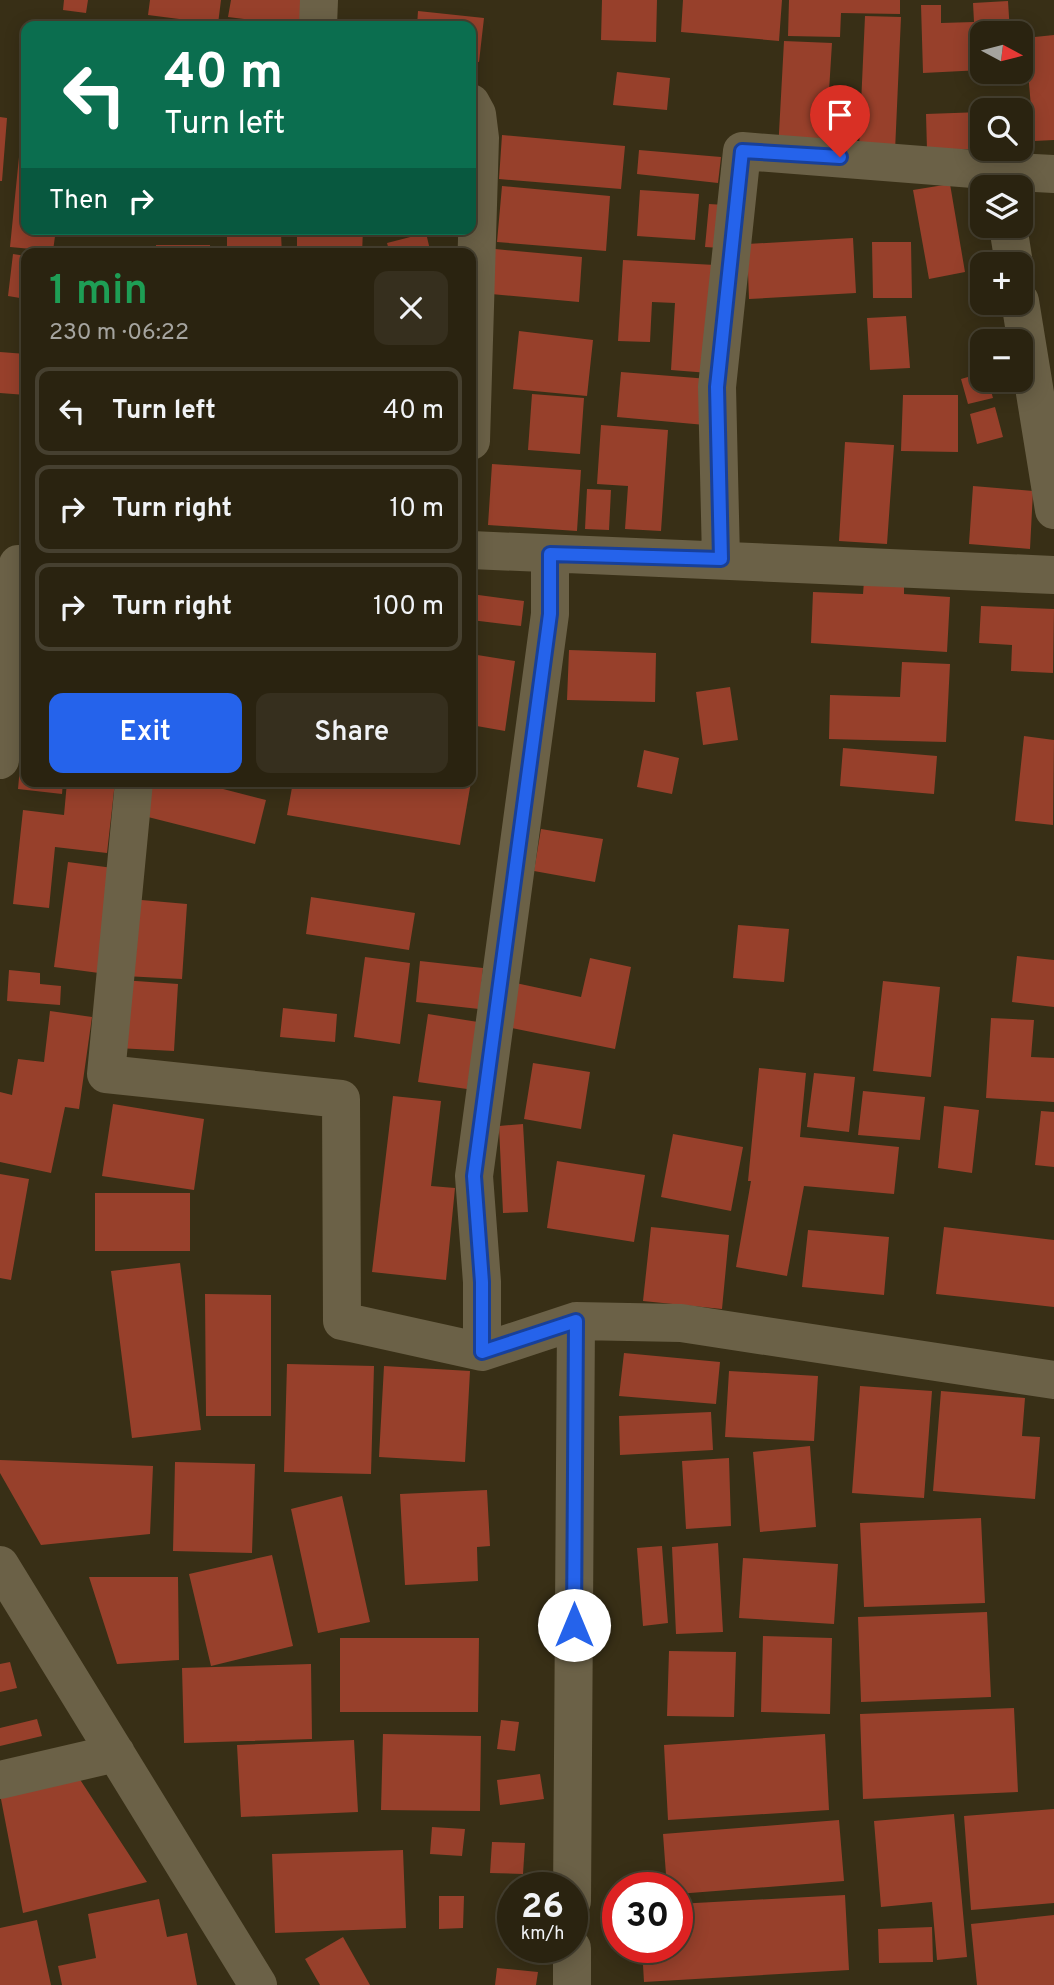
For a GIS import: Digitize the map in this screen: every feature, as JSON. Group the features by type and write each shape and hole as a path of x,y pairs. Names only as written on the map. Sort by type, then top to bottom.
{"street":[{"path":"318,0 318,21"},
{"path":"476,112 480,138 476,272"},
{"path":"721,559 717,387 742,151 970,176"},
{"path":"1033,176 1054,174"},
{"path":"1022,315 1054,510"},
{"path":"476,550 1054,575"},
{"path":"482,1352 482,1282 474,1176 550,614 550,554"},
{"path":"0,760 15,563"},
{"path":"134,787 106,1074 341,1099 342,1321 482,1352 576,1321 681,1323 1054,1380"},
{"path":"572,1872 576,1321"},
{"path":"0,1565 258,1985"},
{"path":"0,1780 116,1753"},
{"path":"572,1963 572,1985"}],"building":[{"path":"64,0 88,0 86,13 63,10"},
{"path":"150,0 221,0 218,21 148,15"},
{"path":"231,0 302,0 300,21 260,21 228,17"},
{"path":"602,0 657,0 656,42 601,40"},
{"path":"683,0 782,0 779,41 681,32"},
{"path":"789,0 900,0 900,14 841,13 840,37 788,36"},
{"path":"1008,1 1009,21 974,21 973,3"},
{"path":"921,5 941,5 941,23 970,22 970,71 923,73"},
{"path":"418,11 484,18 479,62 476,62 476,21 417,21"},
{"path":"865,16 901,17 895,151 859,149"},
{"path":"1054,35 1054,140 1034,141 1033,98 1030,98 1029,84 1033,84 1033,37"},
{"path":"784,41 832,43 829,91 856,93 852,155 778,151"},
{"path":"617,72 670,78 667,110 613,105"},
{"path":"970,112 970,149 927,150 926,114"},
{"path":"0,117 7,118 2,181 0,181"},
{"path":"502,135 625,146 621,189 499,179"},
{"path":"639,150 721,157 718,183 637,174"},
{"path":"19,157 21,235 55,235 53,248 10,247"},
{"path":"950,184 965,272 929,279 913,190"},
{"path":"502,186 610,196 606,251 497,242"},
{"path":"640,190 699,194 695,240 637,236"},
{"path":"709,204 725,205 721,248 705,247"},
{"path":"227,235 281,235 282,248 227,248"},
{"path":"297,235 363,235 362,248 297,248"},
{"path":"426,235 430,248 388,248 387,243"},
{"path":"853,238 856,293 749,299 747,244"},
{"path":"872,242 911,242 912,298 873,298"},
{"path":"156,245 210,245 210,248 156,248"},
{"path":"495,249 582,257 579,302 491,294"},
{"path":"13,254 21,255 21,298 8,296"},
{"path":"623,260 715,265 709,373 671,370 675,303 652,302 650,342 618,341"},
{"path":"906,316 910,368 870,370 867,318"},
{"path":"519,331 593,340 587,396 513,389"},
{"path":"0,352 21,354 21,395 0,393"},
{"path":"621,372 709,379 705,425 617,417"},
{"path":"970,376 970,392 991,392 993,398 968,404 961,379"},
{"path":"532,394 584,398 580,454 528,450"},
{"path":"903,395 958,395 958,452 901,451"},
{"path":"995,407 1003,437 977,444 970,414"},
{"path":"601,425 668,430 661,531 625,529 628,486 597,484"},
{"path":"845,442 894,445 887,544 839,541"},
{"path":"492,464 581,470 577,531 488,525"},
{"path":"973,486 1033,491 1030,549 969,544"},
{"path":"587,489 611,490 609,530 585,529"},
{"path":"864,581 904,584 904,594 950,597 947,652 811,643 813,592 863,594"},
{"path":"476,595 524,601 521,626 476,621"},
{"path":"981,606 1054,609 1053,673 1011,671 1012,645 979,643"},
{"path":"569,650 656,653 655,702 567,700"},
{"path":"476,655 515,661 505,731 476,726"},
{"path":"902,662 950,664 946,742 829,739 830,695 900,697"},
{"path":"730,687 738,740 703,745 696,692"},
{"path":"1024,736 1054,740 1053,825 1015,821"},
{"path":"843,748 937,756 934,794 840,786"},
{"path":"644,750 679,758 672,794 637,787"},
{"path":"21,756 21,787 63,787 62,794 18,789"},
{"path":"67,787 114,787 107,853 55,847 49,908 13,904 23,810 64,815"},
{"path":"151,787 215,787 266,800 255,844 144,816"},
{"path":"292,787 470,787 460,845 287,815"},
{"path":"541,829 603,839 595,882 534,871"},
{"path":"68,862 113,868 99,973 54,967"},
{"path":"311,897 415,913 409,950 306,934"},
{"path":"130,899 187,904 182,979 124,976"},
{"path":"738,925 789,929 784,982 733,978"},
{"path":"1017,956 1054,960 1054,1007 1012,1002"},
{"path":"365,957 410,963 400,1044 354,1037"},
{"path":"590,958 631,967 615,1049 502,1026 511,982 581,997"},
{"path":"420,961 483,968 479,1009 416,1002"},
{"path":"9,970 40,973 40,984 61,986 60,1005 7,1001"},
{"path":"122,980 178,984 174,1051 117,1048"},
{"path":"883,981 940,987 931,1077 873,1071"},
{"path":"283,1008 337,1014 335,1042 280,1037"},
{"path":"50,1011 92,1017 79,1109 65,1107 51,1173 0,1162 0,1092 12,1095 18,1059 44,1062"},
{"path":"428,1014 478,1022 467,1089 418,1082"},
{"path":"991,1018 1034,1020 1031,1057 1054,1058 1054,1102 986,1098"},
{"path":"533,1063 590,1072 581,1129 524,1119"},
{"path":"759,1068 806,1073 800,1137 899,1147 894,1194 804,1186 787,1276 736,1267 751,1181 748,1181"},
{"path":"814,1073 855,1077 849,1132 807,1127"},
{"path":"863,1091 925,1097 920,1140 858,1135"},
{"path":"393,1096 441,1101 431,1186 455,1188 446,1280 372,1272"},
{"path":"113,1104 204,1119 194,1190 102,1176"},
{"path":"944,1106 979,1110 972,1173 938,1168"},
{"path":"1041,1111 1054,1112 1054,1167 1035,1165"},
{"path":"523,1124 528,1212 503,1213 499,1126"},
{"path":"673,1134 743,1147 731,1211 661,1197"},
{"path":"557,1161 645,1175 634,1242 547,1228"},
{"path":"0,1174 29,1179 11,1280 0,1278"},
{"path":"95,1193 190,1193 190,1251 95,1251"},
{"path":"651,1227 729,1235 722,1309 643,1301"},
{"path":"944,1227 1054,1240 1054,1307 936,1294"},
{"path":"808,1230 889,1237 884,1295 802,1287"},
{"path":"180,1263 201,1430 132,1438 111,1271"},
{"path":"205,1294 271,1295 271,1416 206,1416"},
{"path":"624,1353 720,1362 716,1404 619,1396"},
{"path":"287,1364 374,1366 371,1474 284,1472"},
{"path":"384,1366 470,1371 465,1462 379,1457"},
{"path":"729,1371 818,1376 814,1441 725,1437"},
{"path":"860,1386 932,1391 924,1498 852,1493"},
{"path":"941,1391 1025,1398 1022,1436 1040,1437 1035,1499 933,1491"},
{"path":"711,1412 713,1450 620,1455 619,1416"},
{"path":"810,1446 816,1527 760,1532 753,1452"},
{"path":"729,1458 731,1526 686,1529 682,1461"},
{"path":"0,1460 153,1466 150,1534 41,1545 0,1473"},
{"path":"175,1462 255,1464 252,1553 173,1551"},
{"path":"487,1490 490,1546 477,1547 478,1581 405,1585 400,1494"},
{"path":"342,1496 370,1622 318,1633 291,1509"},
{"path":"981,1518 985,1603 864,1607 860,1523"},
{"path":"718,1543 723,1632 676,1634 672,1547"},
{"path":"662,1546 668,1623 643,1626 637,1548"},
{"path":"272,1555 293,1646 211,1666 189,1574"},
{"path":"743,1558 838,1564 834,1624 739,1618"},
{"path":"89,1577 178,1577 179,1660 117,1664"},
{"path":"987,1612 991,1697 861,1702 858,1617"},
{"path":"763,1636 832,1638 830,1714 761,1712"},
{"path":"340,1638 479,1638 478,1712 340,1712"},
{"path":"669,1651 736,1652 734,1717 667,1716"},
{"path":"10,1662 17,1688 0,1692 0,1664"},
{"path":"311,1664 312,1739 184,1743 182,1668"},
{"path":"1014,1708 1018,1792 863,1799 860,1714"},
{"path":"37,1719 42,1736 0,1746 0,1728"},
{"path":"501,1720 519,1722 515,1751 497,1749"},
{"path":"383,1734 481,1736 480,1811 381,1810"},
{"path":"825,1734 829,1810 668,1820 664,1745"},
{"path":"354,1740 358,1812 241,1817 237,1745"},
{"path":"540,1774 544,1799 500,1805 497,1780"},
{"path":"79,1778 147,1882 23,1913 0,1794"},
{"path":"1054,1809 1054,1903 971,1910 964,1816"},
{"path":"954,1814 967,1957 937,1960 932,1902 881,1907 874,1821"},
{"path":"839,1820 844,1881 693,1893 693,1872 666,1872 663,1834"},
{"path":"432,1827 465,1829 462,1856 430,1854"},
{"path":"492,1842 525,1843 523,1872 490,1873"},
{"path":"403,1850 406,1928 275,1933 272,1854"},
{"path":"845,1895 849,1970 644,1982 643,1963 693,1963 693,1903"},
{"path":"439,1896 464,1896 463,1928 439,1929"},
{"path":"159,1899 167,1937 187,1933 197,1985 62,1985 58,1966 96,1958 88,1914"},
{"path":"1054,1915 1054,1985 977,1985 971,1924"},
{"path":"37,1920 51,1985 0,1985 0,1928"},
{"path":"932,1927 933,1962 879,1963 878,1929"},
{"path":"343,1937 370,1985 320,1985 305,1959"},
{"path":"497,1968 538,1972 536,1985 495,1985"}],"route":[{"path":"574,1625 576,1321 482,1352 482,1282 474,1176 550,614 550,554 721,559 717,387 742,151 840,157"}]}
